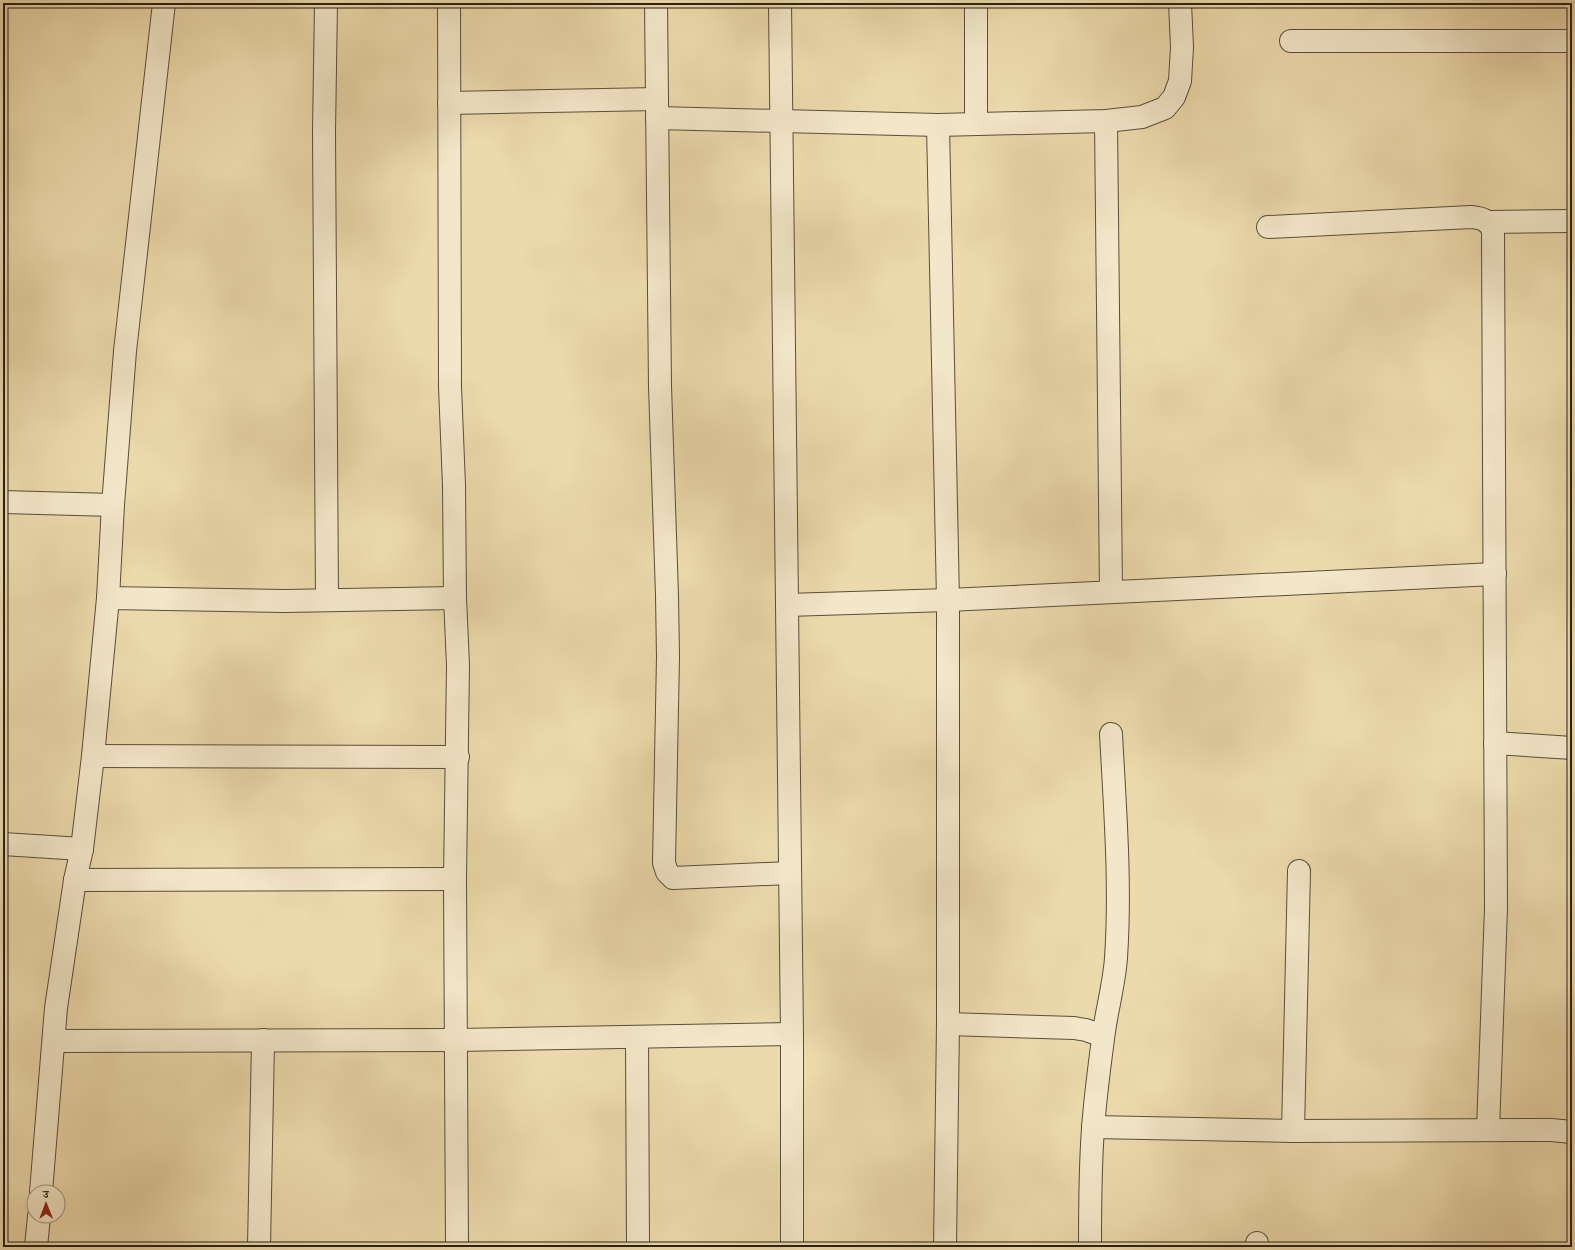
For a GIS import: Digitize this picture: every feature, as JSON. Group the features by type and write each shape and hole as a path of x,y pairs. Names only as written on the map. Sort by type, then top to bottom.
{"street":[{"path":"42,1184 56,1008 75,880 82,849 93,756 108,598 113,505 125,351 164,3"},
{"path":"326,3 324,132 327,600"},
{"path":"450,3 450,387 458,665 456,879 457,1247"},
{"path":"656,3 660,386 668,641 664,863 667,872 674,878 790,874"},
{"path":"780,3 792,1034 792,1247"},
{"path":"976,3 976,124"},
{"path":"449,103 657,109 781,121 938,125 1106,121 1142,117 1165,108 1174,97 1180,81 1182,47 1180,3"},
{"path":"1291,41 1572,41"},
{"path":"1106,121 1111,592"},
{"path":"938,125 948,600 948,1024 945,1247"},
{"path":"1268,227 1471,217 1482,218 1490,222 1572,222"},
{"path":"1488,1130 1496,908 1493,230 1490,222"},
{"path":"3,502 113,505"},
{"path":"787,605 948,600 1495,574"},
{"path":"108,598 327,600 455,598"},
{"path":"1090,1247 1090,1168 1093,1127 1103,1036 1112,994 1116,960 1118,915 1117,842 1111,734"},
{"path":"1495,743 1572,748"},
{"path":"93,756 458,757"},
{"path":"3,844 82,849"},
{"path":"1293,1132 1299,871"},
{"path":"75,880 456,879"},
{"path":"948,1024 1074,1028 1086,1030 1103,1036"},
{"path":"54,1041 457,1040 636,1038 792,1034"},
{"path":"636,1038 638,1247"},
{"path":"259,1247 263,1040"},
{"path":"1093,1127 1293,1132 1488,1130 1551,1130 1572,1132"},
{"path":"36,1247 38,1224"}]}
